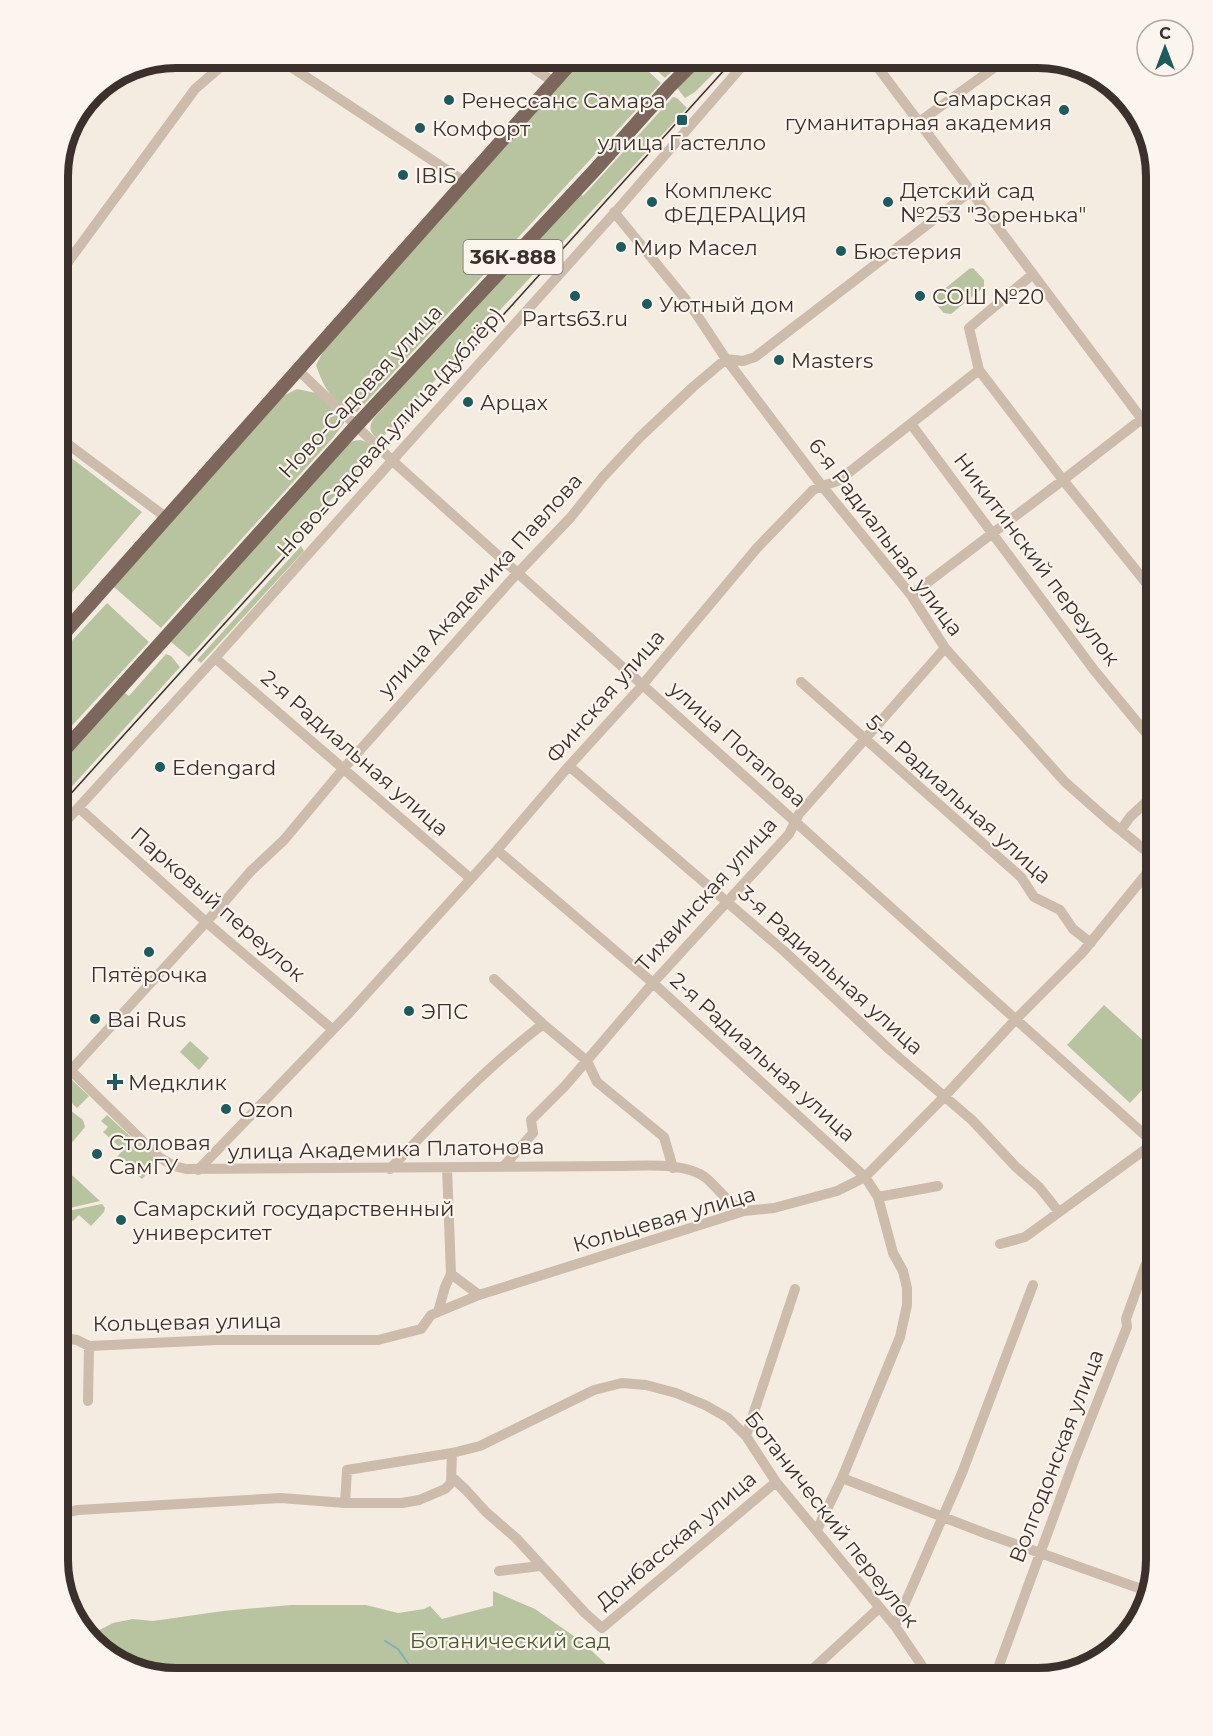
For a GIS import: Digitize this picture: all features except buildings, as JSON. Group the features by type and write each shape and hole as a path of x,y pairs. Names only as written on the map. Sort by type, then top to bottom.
{"main road":[{"path":"68,628 566,68"},
{"name":"Ново-Садовая улица","path":"68,746 356,426 688,68"}],"street":[{"path":"68,262 195,89 219,68"},
{"path":"293,68 465,182"},
{"path":"533,68 554,82"},
{"name":"Ново-Садовая улица (дублёр)","path":"68,820 215,658 740,68"},
{"path":"878,68 1146,426"},
{"path":"920,122 994,68"},
{"path":"726,359 743,361 755,357 971,191"},
{"name":"6-я Радиальная улица","path":"614,212 691,306 726,359 822,486 911,595 945,648 1065,782 1146,851"},
{"path":"1033,274 969,328 979,370 1063,480 1146,583"},
{"name":"улица Академика Павлова","path":"71,1070 250,872 284,840 344,768 571,517 602,478 640,437 726,359"},
{"name":"улица Потапова","path":"297,369 392,460 1146,1136"},
{"name":"Финская улица","path":"198,1170 349,1013 497,850 642,685 757,548 813,490 838,481 979,370"},
{"path":"911,595 1146,415"},
{"name":"Никитинский переулок","path":"911,424 1094,670 1146,733"},
{"path":"68,444 167,518"},
{"name":"Тихвинская улица","path":"503,1167 532,1132 531,1120 566,1086 653,983 789,834 799,814 945,648"},
{"name":"2-я Радиальная улица","path":"215,658 470,878"},
{"name":"5-я Радиальная улица","path":"801,682 1021,877 1034,897 1060,910 1073,929 1091,943"},
{"name":"3-я Радиальная улица","path":"569,766 784,951 890,1050 935,1088 943,1098 972,1120 1016,1167 1039,1187 1059,1212"},
{"path":"1121,830 1130,817 1146,802"},
{"name":"Парковый переулок","path":"79,808 206,922 332,1029"},
{"name":"2-я Радиальная улица","path":"497,850 653,983 865,1177"},
{"name":"Кольцевая улица","path":"68,1339 89,1346 216,1340 378,1340 421,1329 431,1316 479,1295 744,1211 774,1208 837,1191 865,1177 943,1098 1091,943 1146,873"},
{"path":"494,979 587,1061 597,1082 664,1137 673,1167"},
{"path":"390,1169 516,1044 543,1024"},
{"name":"улица Академика Платонова","path":"68,1067 159,1157 174,1166 198,1170 673,1167 706,1178 732,1206 744,1211"},
{"path":"1000,1244 1025,1237 1146,1150"},
{"path":"438,1312 451,1274 447,1168"},
{"path":"817,1530 842,1478 900,1337 907,1305 907,1288 903,1271 893,1253 878,1197 865,1177"},
{"path":"878,1197 938,1186"},
{"name":"Волгодонская улица","path":"998,1668 1074,1461 1127,1327 1126,1319 1146,1264"},
{"path":"451,1274 479,1295"},
{"path":"895,1626 962,1473 1032,1285"},
{"path":"746,1436 795,1289"},
{"path":"88,1401 89,1346"},
{"name":"Ботанический переулок","path":"345,1503 347,1470 452,1453 480,1446 594,1390 622,1383 646,1385 675,1393 705,1405 728,1418 746,1436 776,1482 895,1626 924,1668"},
{"path":"68,1512 281,1498 345,1503 402,1503 419,1500 445,1489 452,1477 450,1467 452,1453"},
{"path":"452,1477 486,1512 516,1538 540,1566"},
{"path":"842,1478 1040,1554 1142,1589"},
{"name":"Донбасская улица","path":"540,1566 602,1628 776,1482"},
{"path":"499,1571 540,1566"},
{"path":"814,1668 879,1608"}],"green space":[{"path":"574,68 645,68 661,83 357,412 342,406 326,388 316,365 324,350"},
{"path":"655,68 675,68 665,78"},
{"path":"696,68 719,68 695,92 685,98 677,88"},
{"path":"673,97 687,108 379,441 371,429 375,417 461,319 580,194 583,196"},
{"path":"973,268 984,280 984,287 951,314 944,313 936,303 937,295"},
{"path":"297,389 316,393 341,413 344,423 161,628 114,587 283,396"},
{"path":"353,441 367,442 376,450 189,657 170,641 346,446"},
{"path":"68,455 142,512 68,597"},
{"path":"301,546 304,551 201,663 197,660"},
{"path":"107,603 149,642 68,730 68,645"},
{"path":"166,654 171,656 180,667 68,791 68,755 125,693 129,696"},
{"path":"1104,1005 1146,1043 1146,1086 1130,1103 1067,1045"},
{"path":"190,1041 209,1058 199,1070 180,1052"},
{"path":"68,1076 89,1096 77,1108 68,1099"},
{"path":"68,1109 83,1120 85,1127 68,1147"},
{"path":"107,1115 158,1162 142,1179 117,1157 123,1150 103,1132 108,1127 101,1121"},
{"path":"68,1175 73,1176 100,1201 68,1208"},
{"path":"102,1204 105,1208 91,1226 79,1215 73,1221 68,1216 68,1211"},
{"name":"Ботанический сад","path":"493,1591 535,1609 581,1641 610,1668 168,1668 141,1663 128,1657 104,1642 95,1633 113,1623 133,1619 153,1621 223,1611 291,1605 366,1605 398,1613 430,1606 442,1619 493,1606"}],"waterway":[{"path":"385,1641 398,1649 411,1668"}],"tram line":[{"path":"68,797 726,68"}],"place":[{"name":"Ренессанс Самара","path":"449,100"},
{"name":"Самарская гуманитарная академия","path":"1064,110"},
{"name":"улица Гастелло","path":"682,120"},
{"name":"Комфорт","path":"420,128"},
{"name":"IBIS","path":"403,175"},
{"name":"Комплекс ФЕДЕРАЦИЯ","path":"652,202"},
{"name":"Детский сад №253 \"Зоренька\"","path":"888,202"},
{"name":"Мир Масел","path":"621,247"},
{"name":"Бюстерия","path":"841,251"},
{"name":"Parts63.ru","path":"575,296"},
{"name":"СОШ №20","path":"920,296"},
{"name":"Уютный дом","path":"647,304"},
{"name":"Masters","path":"779,360"},
{"name":"Арцах","path":"468,402"},
{"name":"Edengard","path":"160,767"},
{"name":"Пятёрочка","path":"149,952"},
{"name":"ЭПС","path":"409,1011"},
{"name":"Bai Rus","path":"95,1019"},
{"name":"Медклик","path":"115,1082"},
{"name":"Ozon","path":"226,1109"},
{"name":"Столовая СамГУ","path":"97,1154"},
{"name":"Самарский государственный университет","path":"121,1220"}]}
